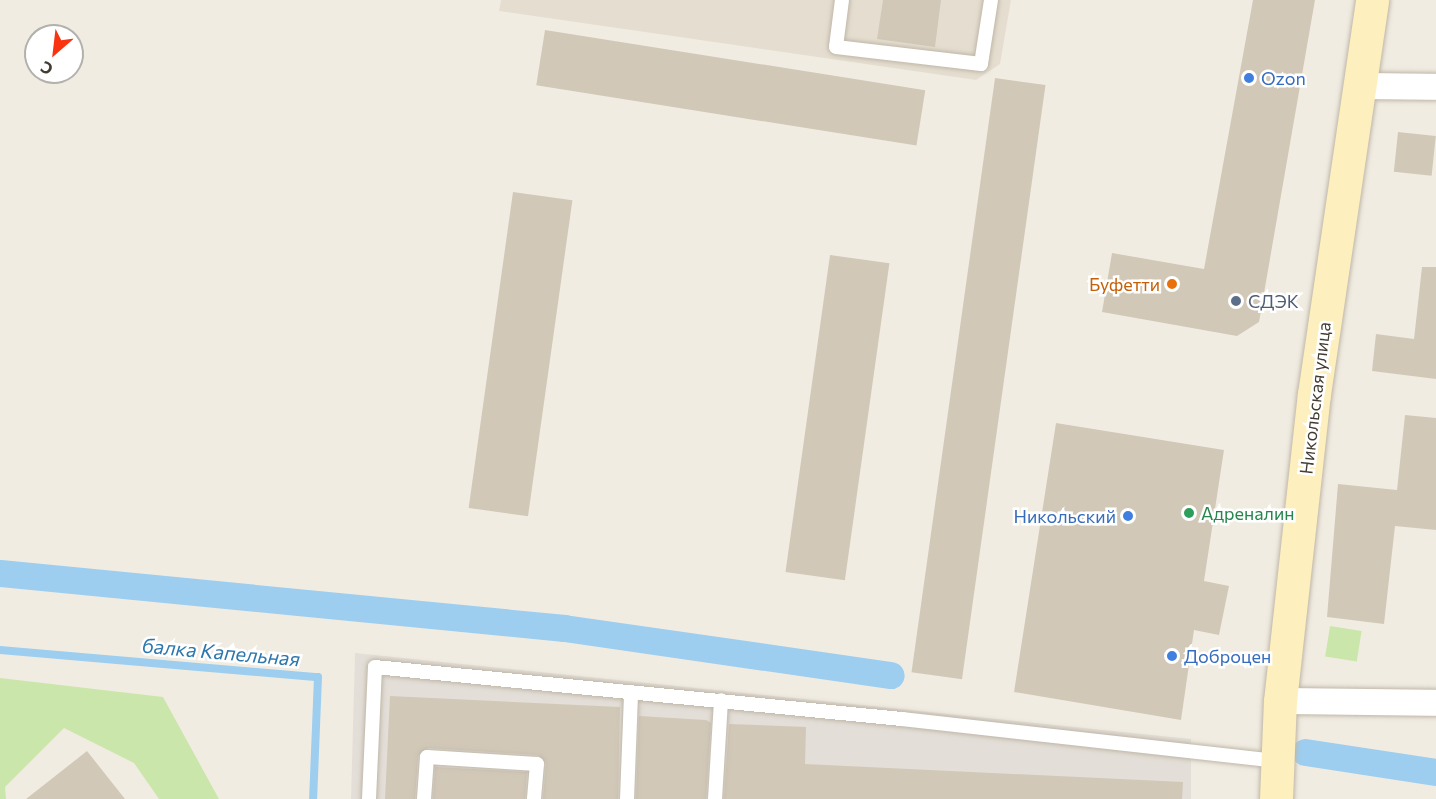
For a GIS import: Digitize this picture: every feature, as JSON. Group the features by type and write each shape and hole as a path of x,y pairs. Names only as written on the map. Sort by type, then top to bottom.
{"street":[{"name":"Никольская улица","path":"1276,799 1280,701 1314,394 1357,86 1372,0"},
{"path":"1357,86 1436,87"},
{"path":"1280,701 1436,703"}],"lane":[{"path":"842,0 836,46 981,64 991,0"},
{"path":"369,799 375,668 720,700 1278,761"},
{"path":"627,799 631,693"},
{"path":"715,799 720,700"},
{"path":"424,799 427,757 537,764 534,799"}],"shaded area":[{"path":"501,0 1011,0 1000,64 976,80 499,11"},
{"path":"355,653 1191,739 1191,799 351,799"}],"green space":[{"path":"1330,626 1362,631 1357,662 1325,657"},
{"path":"0,678 163,697 219,799 159,799 134,763 64,728 5,787 6,799 0,799"}],"building":[{"path":"883,0 941,0 935,47 877,39"},
{"path":"1253,0 1315,0 1259,322 1237,336 1102,312 1112,253 1204,269"},
{"path":"545,30 925,90 916,146 536,85"},
{"path":"995,78 1046,85 962,679 911,672"},
{"path":"1398,132 1436,136 1432,176 1394,172"},
{"path":"513,192 572,200 528,516 469,508"},
{"path":"830,255 889,263 845,580 785,572"},
{"path":"1422,267 1436,267 1436,379 1372,371 1376,334 1414,339"},
{"path":"1405,415 1436,418 1436,530 1395,526 1384,624 1327,617 1338,484 1397,490"},
{"name":"Никольский","path":"1056,423 1224,450 1204,581 1229,586 1219,635 1194,630 1181,720 1014,692"},
{"path":"390,696 620,707 618,799 543,799 546,764 538,755 428,748 418,756 415,799 385,799"},
{"path":"639,716 706,720 711,723 706,799 636,799"},
{"path":"729,724 806,727 805,764 1183,782 1182,799 724,799"},
{"path":"87,751 125,799 26,799"},
{"path":"435,767 527,772 525,799 433,799"}],"waterway":[{"path":"0,573 564,628 891,675"},
{"name":"балка Капельная","path":"0,650 318,677 313,799"},
{"path":"1305,752 1436,772"}],"place":[{"name":"Ozon","path":"1249,78"},
{"name":"Буфетти","path":"1172,284"},
{"name":"СДЭК","path":"1236,301"},
{"name":"Адреналин","path":"1189,513"},
{"name":"Никольский","path":"1128,516"},
{"name":"Доброцен","path":"1172,656"}]}
